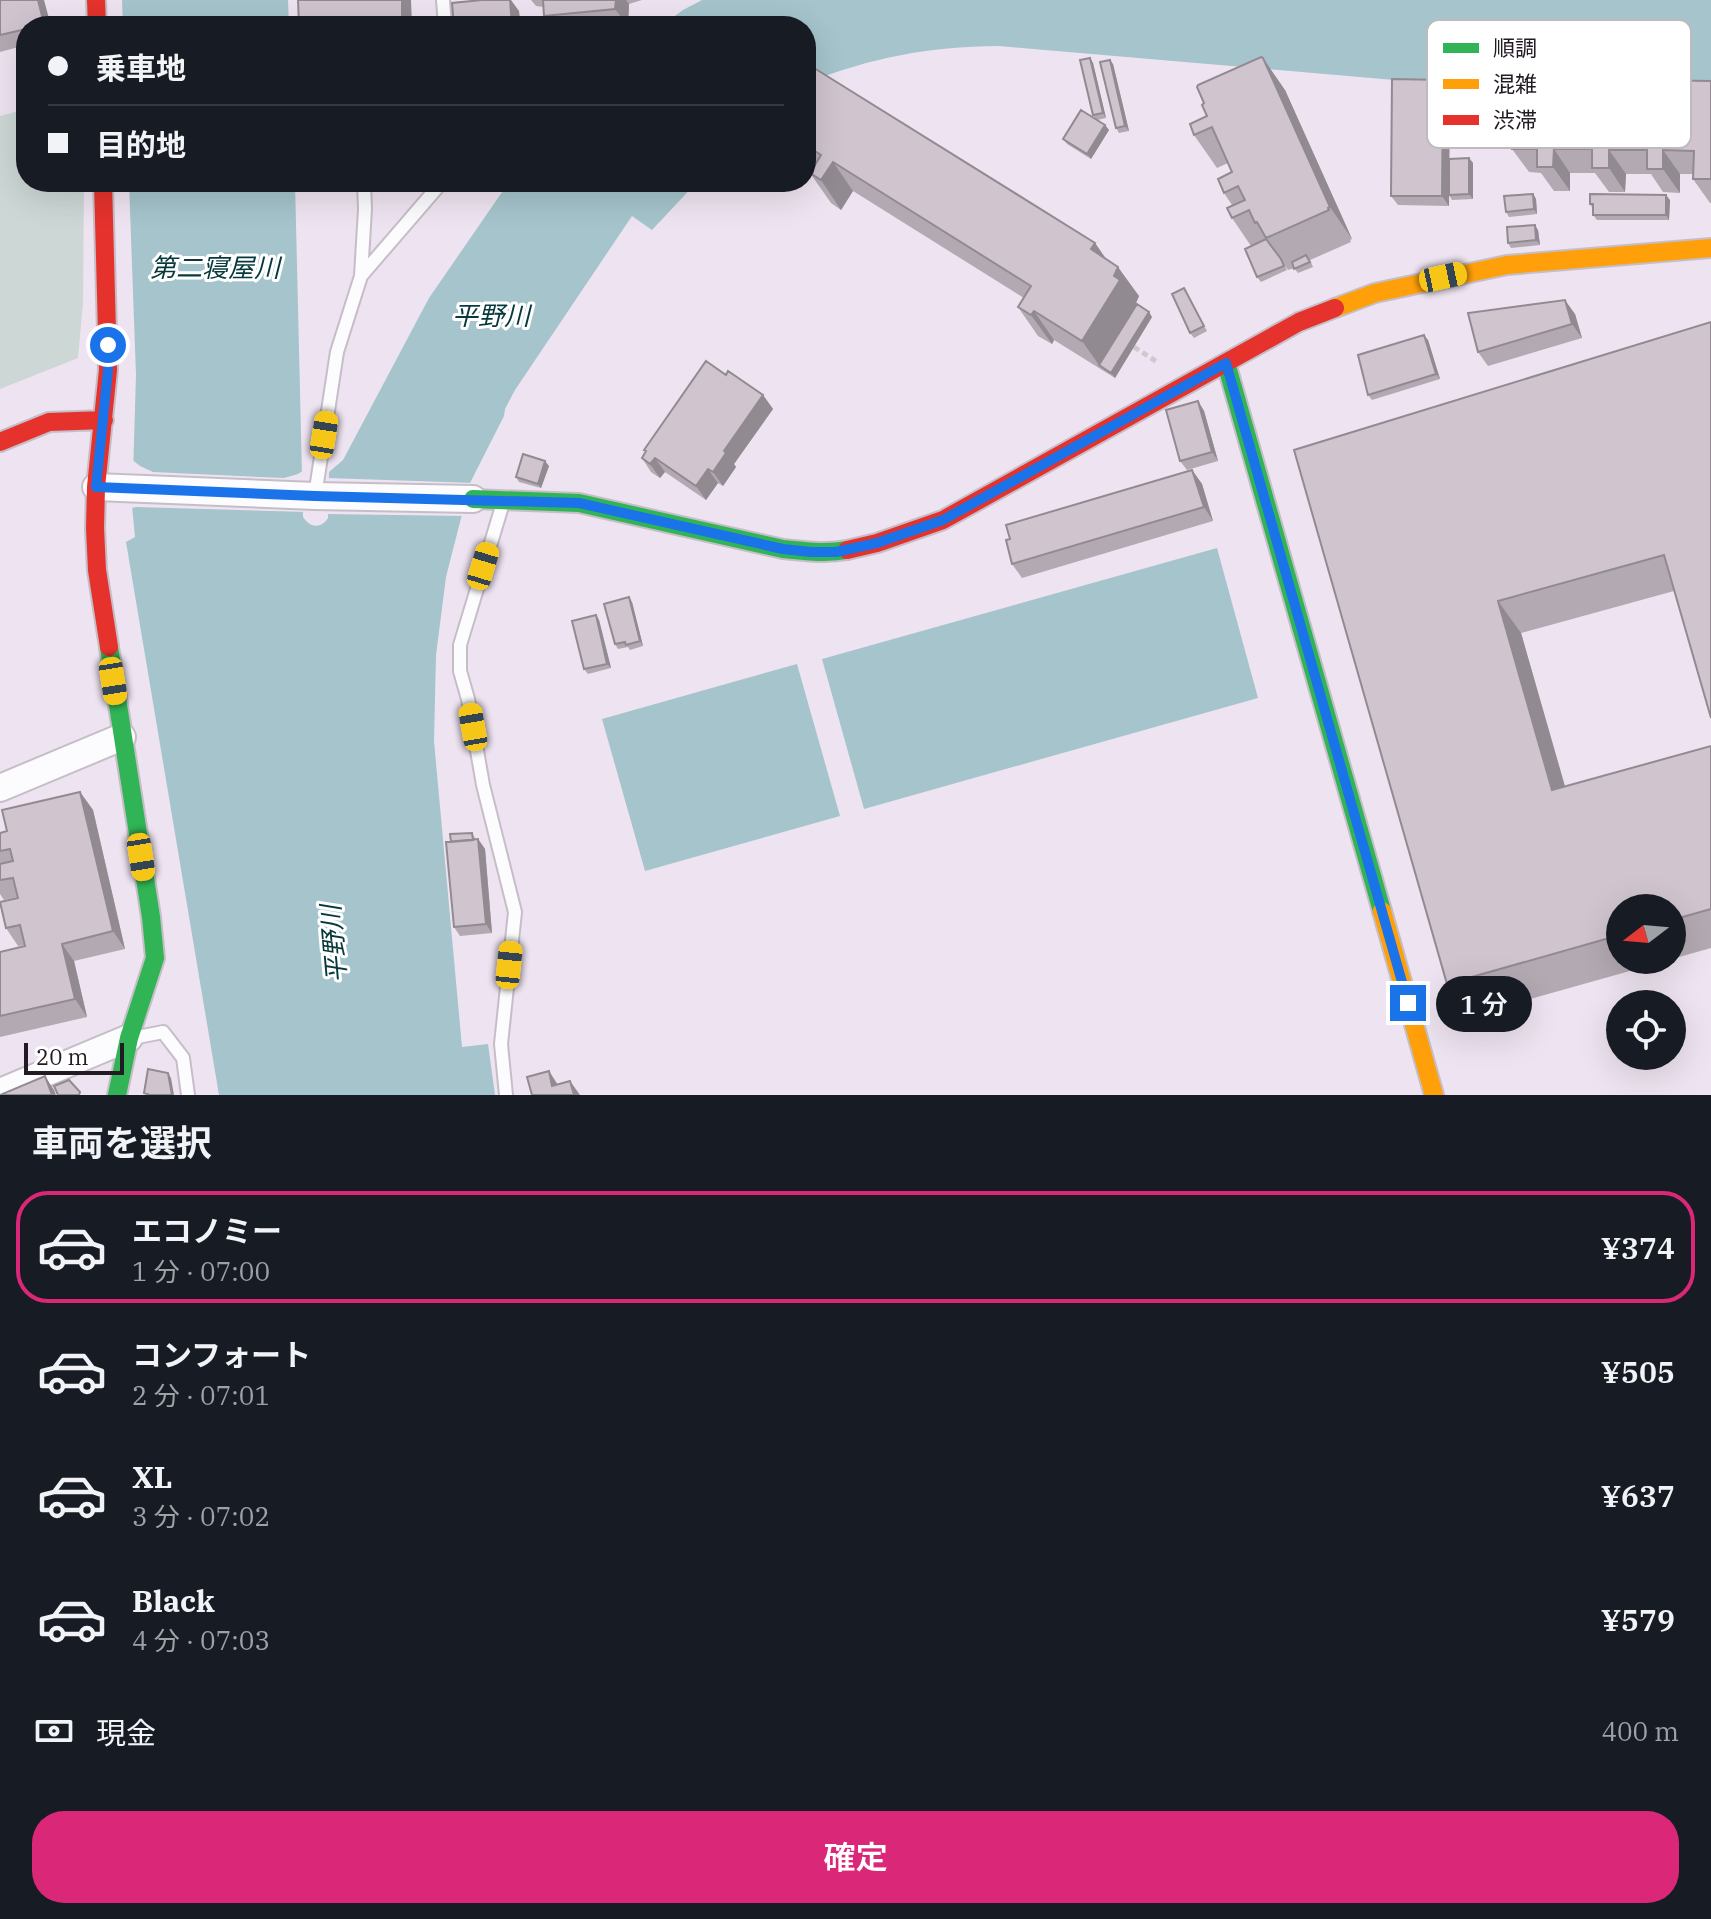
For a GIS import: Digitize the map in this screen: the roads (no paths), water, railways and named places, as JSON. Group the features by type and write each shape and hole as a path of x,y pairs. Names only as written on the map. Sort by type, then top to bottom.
{"street":[{"path":"103,192 108,370 96,487 97,570 155,958 129,1038 117,1095"},
{"path":"96,487 579,503 783,549 836,552 877,543 943,520 1299,322 1390,288 1507,265 1711,248"},
{"path":"1226,363 1434,1095"},
{"path":"0,442 49,422 104,420"},
{"path":"0,788 122,737"},
{"path":"0,1092 129,1038"}],"lane":[{"path":"316,495 337,352 361,276 364,192"},
{"path":"361,276 433,192"},
{"path":"504,500 460,645 460,671 483,785 515,912 501,1044 506,1095"},
{"path":"129,1038 163,1032 183,1058 188,1095"}],"water":[{"path":"122,0 288,0 289,16 123,16"},
{"path":"702,0 1711,0 1711,84 1691,84 1691,20 1427,20 1427,80 999,46 901,55 816,80 816,16 675,16"},
{"path":"129,192 295,192 303,517 316,526 328,518 329,472 343,460 429,298 502,192 688,192 652,230 632,216 515,390 470,483 446,577 436,655 434,741 462,1047 488,1044 495,1095 219,1095 126,542 135,537 132,506 136,375"},
{"path":"1217,548 1258,698 864,809 822,659"},
{"path":"797,664 840,816 645,871 602,719"}],"water label":[{"name":"第二寝屋川","path":"215,268"},
{"name":"平野川","path":"491,316"},
{"name":"平野川","path":"334,944"}]}
